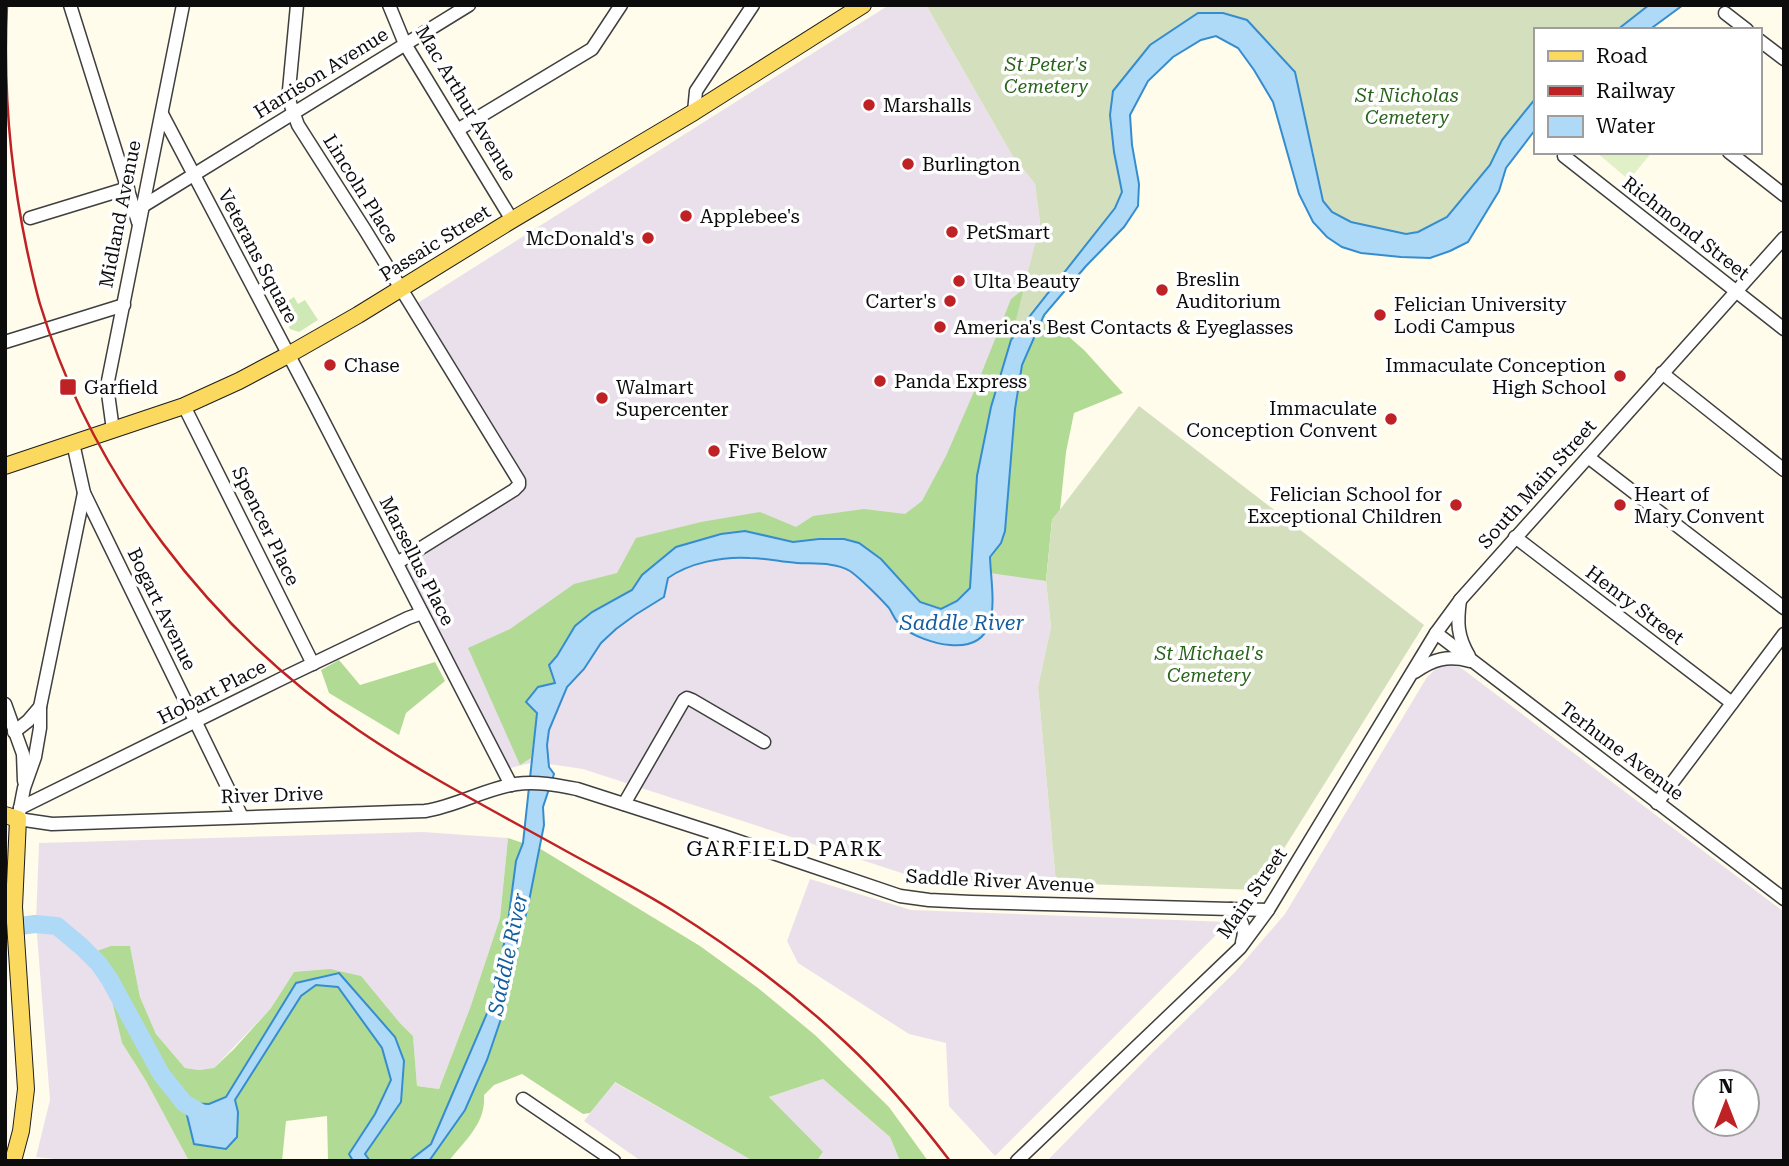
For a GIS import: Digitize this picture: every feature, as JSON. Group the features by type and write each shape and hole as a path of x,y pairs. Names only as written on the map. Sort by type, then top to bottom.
{"main road":[{"name":"Passaic Street","path":"5,466 184,406 288,355 694,112 863,5"},
{"path":"13,1161 21,1131 26,1089 15,943 14,814"}],"street":[{"path":"70,5 139,225"},
{"name":"Midland Avenue","path":"113,430 107,386 183,5"},
{"name":"Lincoln Place","path":"297,5 289,90 293,114 298,125 401,288 519,485 397,563"},
{"name":"Mac Arthur Avenue","path":"389,5 405,44 512,220"},
{"name":"Harrison Avenue","path":"194,175 469,5"},
{"path":"459,130 592,49 621,5"},
{"path":"694,112 696,91 753,5"},
{"path":"1725,13 1744,28"},
{"path":"1761,42 1784,59"},
{"name":"Veterans Square","path":"162,114 288,355"},
{"path":"1732,154 1784,195"},
{"name":"Richmond Street","path":"1564,156 1784,330"},
{"name":"Veterans Square","path":"144,206 194,175"},
{"path":"30,218 128,188"},
{"name":"South Main Street","path":"1436,633 1461,599 1515,537 1784,238"},
{"path":"5,342 124,305"},
{"name":"Marsellus Place","path":"288,355 422,613 515,784"},
{"path":"1662,373 1784,470"},
{"name":"Spencer Place","path":"184,406 313,664"},
{"path":"14,814 35,757 40,707 84,493 73,443"},
{"path":"1588,457 1784,608"},
{"name":"Bogart Avenue","path":"84,493 242,817"},
{"name":"Henry Street","path":"1515,537 1732,703"},
{"path":"1461,599 1459,630 1462,643 1474,662"},
{"name":"Hobart Place","path":"14,814 195,722 422,613"},
{"name":"Terhune Avenue","path":"1436,633 1784,899"},
{"name":"Main Street","path":"1017,1161 1240,948 1268,910 1436,633"},
{"path":"1657,803 1784,634"},
{"path":"1412,674 1439,659 1474,662"},
{"path":"624,804 687,698 764,742"},
{"path":"5,704 23,754 24,788"},
{"path":"14,732 40,707"},
{"name":"River Drive","path":"14,814 52,824 425,811 450,806 515,784 538,783"},
{"name":"Saddle River Avenue","path":"538,783 577,789 915,899 1268,910"},
{"path":"1231,909 1243,922 1245,934 1240,948"},
{"path":"523,1099 614,1161"}],"shaded area":[{"path":"889,5 926,5 1012,155 1035,184 1040,223 956,565 1046,581 1051,627 1038,687 1056,883 920,879 583,769 535,762 506,769 400,564 525,486 413,306"},
{"path":"1448,665 1464,670 1784,912 1784,1161 1047,1161 1235,972 1285,914 1427,677 1438,667"},
{"path":"423,832 508,838 500,918 439,1089 417,1086 413,1036 399,1022 294,972 271,1008 214,1068 185,1068 156,1034 140,997 130,946 84,956 105,980 122,1043 146,1081 189,1161 74,1161 36,1157 50,1100 36,922 39,843"},
{"path":"810,879 911,910 1229,922 995,1156 949,1106 946,1043 909,1034 798,963 787,941"},
{"path":"823,1079 890,1137 900,1161 817,1161 823,1153 769,1097"},
{"path":"614,1082 753,1161 641,1161 584,1121"}],"green space":[{"path":"926,5 1649,5 1620,28 1534,28 1534,100 1503,140 1490,165 1447,217 1418,232 1406,234 1351,222 1332,212 1323,201 1313,150 1223,13 1113,91 1110,115 1122,192 1115,208 1011,340 1040,223 1035,184 1012,155"},
{"path":"1147,5 1302,5 1313,150 1223,13 1113,91 1110,115 1115,208 1011,340 991,407 977,476 970,588 957,601 942,609 920,602 881,559 819,539 793,542 745,531 676,547 642,575 632,590 592,612 575,626 549,665 555,684 526,702 537,713 531,758 520,765 468,648 510,629 574,584 617,573 636,538 701,522 760,512 796,527 813,516 864,509 905,514 922,501 946,456 1011,299 1034,281 1099,67"},
{"path":"1598,154 1650,154 1629,180"},
{"path":"294,297 298,304 305,300 318,320 299,332 290,329 278,307"},
{"path":"1044,315 1084,350 1123,393 1074,413 1066,452 1060,510 1052,520 1046,581 990,573 990,557 1001,542 1022,365"},
{"name":"St Michael's Cemetery","path":"1139,406 1424,625 1258,890 1056,883 1038,687 1051,627 1046,581 1052,520"},
{"path":"339,660 360,685 435,662 445,681 406,713 399,735 329,693 321,670"},
{"path":"508,838 523,843 516,861 507,930 491,1004 431,1144 409,1161 370,1161 365,1155 401,1102 404,1061 339,973 296,983 226,1097 209,1104 184,1104 237,1137 238,1112 235,1101 301,996 316,985 338,987 382,1048 391,1080 375,1114 350,1154 353,1161 328,1160 327,1116 286,1121 282,1161 189,1161 146,1081 122,1043 105,980 83,956 111,946 130,946 140,997 156,1034 185,1068 199,1070 214,1068 234,1049 271,1008 294,972 330,969 361,976 413,1036 417,1086 439,1089 500,918"},
{"path":"539,848 700,946 758,988 815,1035 889,1107 928,1161 900,1161 890,1137 823,1079 769,1097 823,1152 817,1161 753,1161 615,1082 590,1113 583,1114 522,1074 494,1085 484,1095 482,1115 478,1123 449,1161 429,1161 465,1110 487,1060 504,1010"}],"water":[{"path":"1649,5 1683,5 1652,28 1620,28"},
{"name":"Saddle River","path":"1198,13 1223,13 1247,20 1295,72 1323,201 1332,212 1351,222 1406,234 1418,232 1447,217 1490,165 1502,140 1534,100 1534,131 1506,168 1499,191 1468,242 1430,258 1361,253 1342,247 1327,237 1313,222 1299,194 1273,102 1238,48 1216,36 1201,40 1173,57 1148,81 1130,115 1139,184 1138,206 1124,227 1044,315 1022,365 1015,409 1005,531 1001,543 990,557 993,602 988,629 980,638 968,644 950,645 924,639 901,626 889,608 854,574 831,565 729,558 696,565 668,578 664,597 616,629 601,643 584,669 567,687 549,730 549,767 554,774 543,807 544,825 504,1010 487,1060 465,1110 429,1161 409,1161 431,1144 491,1004 507,930 516,861 523,843 537,713 526,702 538,687 555,683 549,665 575,626 592,612 632,590 642,575 676,547 721,534 745,531 793,542 844,539 859,543 881,559 920,602 941,609 957,601 970,588 977,476 991,407 1011,340 1115,208 1122,192 1110,115 1113,91 1150,45"},
{"path":"339,973 395,1037 404,1061 401,1102 365,1154 370,1161 353,1161 349,1154 375,1114 391,1080 382,1048 338,987 316,985 301,996 235,1100 238,1112 237,1137 226,1149 194,1144 184,1103 209,1104 226,1097 296,983"}],"waterway":[{"name":"Saddle River","path":"5,928 35,924 57,926 82,947 110,980 161,1074 184,1103 204,1115"}],"railway":[{"path":"7,5 7,98 12,159 21,220 40,304 63,368 91,429 124,488 163,544 206,596 253,645 304,690 358,730 456,790 661,903 720,941 784,989 873,1070 913,1114 950,1161"}],"place":[{"name":"Marshalls","path":"869,105"},
{"name":"Burlington","path":"908,164"},
{"name":"Applebee's","path":"686,216"},
{"name":"PetSmart","path":"952,232"},
{"name":"McDonald's","path":"648,238"},
{"name":"Ulta Beauty","path":"959,281"},
{"name":"Breslin Auditorium","path":"1162,290"},
{"name":"Carter's","path":"950,301"},
{"name":"Felician University Lodi Campus","path":"1380,315"},
{"name":"America's Best Contacts & Eyeglasses","path":"940,327"},
{"name":"Chase","path":"330,365"},
{"name":"Immaculate Conception High School","path":"1620,376"},
{"name":"Panda Express","path":"880,381"},
{"name":"Garfield","path":"68,387"},
{"name":"Walmart Supercenter","path":"602,398"},
{"name":"Immaculate Conception Convent","path":"1391,419"},
{"name":"Five Below","path":"714,451"},
{"name":"Felician School for Exceptional Children","path":"1456,505"},
{"name":"Heart of Mary Convent","path":"1620,505"}],"district":[{"name":"GARFIELD PARK","path":"785,849"}],"park label":[{"name":"St Peter's Cemetery","path":"1046,75"},
{"name":"St Nicholas Cemetery","path":"1407,106"}]}
